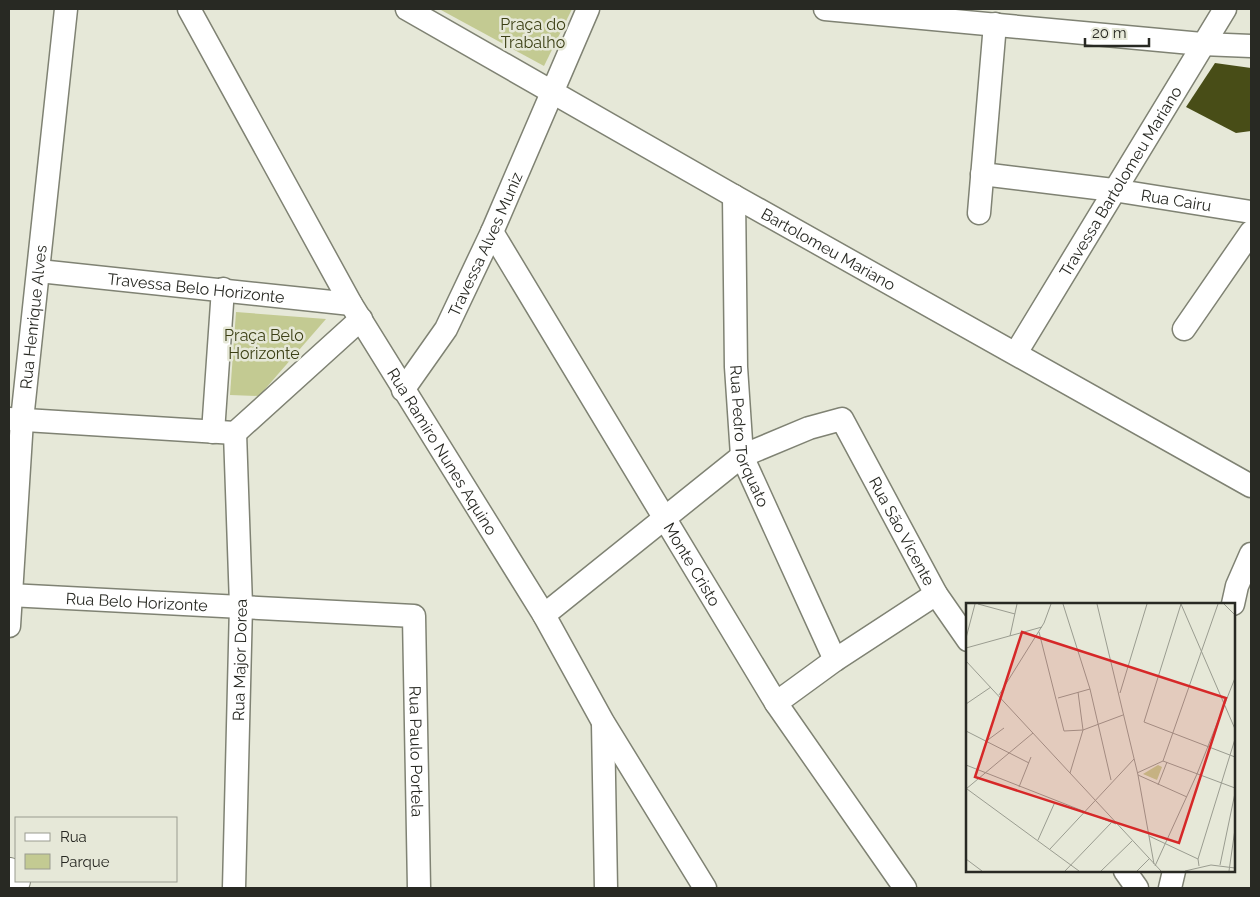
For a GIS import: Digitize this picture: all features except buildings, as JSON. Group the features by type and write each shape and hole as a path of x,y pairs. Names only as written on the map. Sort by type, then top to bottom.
{"street":[{"name":"Rua Henrique Alves","path":"9,626 16,420 39,271 66,9"},
{"name":"Rua Ramiro Nunes Aquino","path":"189,9 356,312 544,615 603,722 705,888"},
{"name":"Bartolomeu Mariano","path":"407,9 734,196 1251,486"},
{"name":"Travessa Alves Muniz","path":"403,390 446,329 492,232 551,91 588,9"},
{"path":"826,9 1202,44 1251,46"},
{"name":"Travessa Bartolomeu Mariano","path":"1016,353 1113,190 1225,9"},
{"path":"979,213 995,24"},
{"name":"Rua Cairu","path":"982,174 1113,190 1251,212"},
{"name":"Rua Pedro Torquato","path":"734,196 736,367 742,456 835,660"},
{"name":"Monte Cristo","path":"492,232 776,703 905,888"},
{"path":"1184,329 1251,232"},
{"name":"Travessa Belo Horizonte","path":"39,271 223,289 356,312"},
{"path":"223,289 224,432"},
{"path":"16,420 224,432 356,312"},
{"name":"Rua São Vicente","path":"742,456 809,428 842,419 936,594 966,637"},
{"name":"Rua Major Dorea","path":"224,432 241,606 234,888"},
{"path":"544,615 742,456"},
{"path":"1233,603 1237,586 1251,554"},
{"path":"776,703 835,660 936,594"},
{"name":"Rua Belo Horizonte","path":"10,595 414,616"},
{"name":"Rua Paulo Portela","path":"414,616 419,888"},
{"path":"603,722 606,888"},
{"path":"1126,872 1137,888"},
{"path":"1170,888 1174,872"}],"green space":[{"name":"Praça do Trabalho","path":"572,9 544,66 441,10"},
{"name":"Praça Belo Horizonte","path":"236,312 326,319 259,396 230,395"}]}
